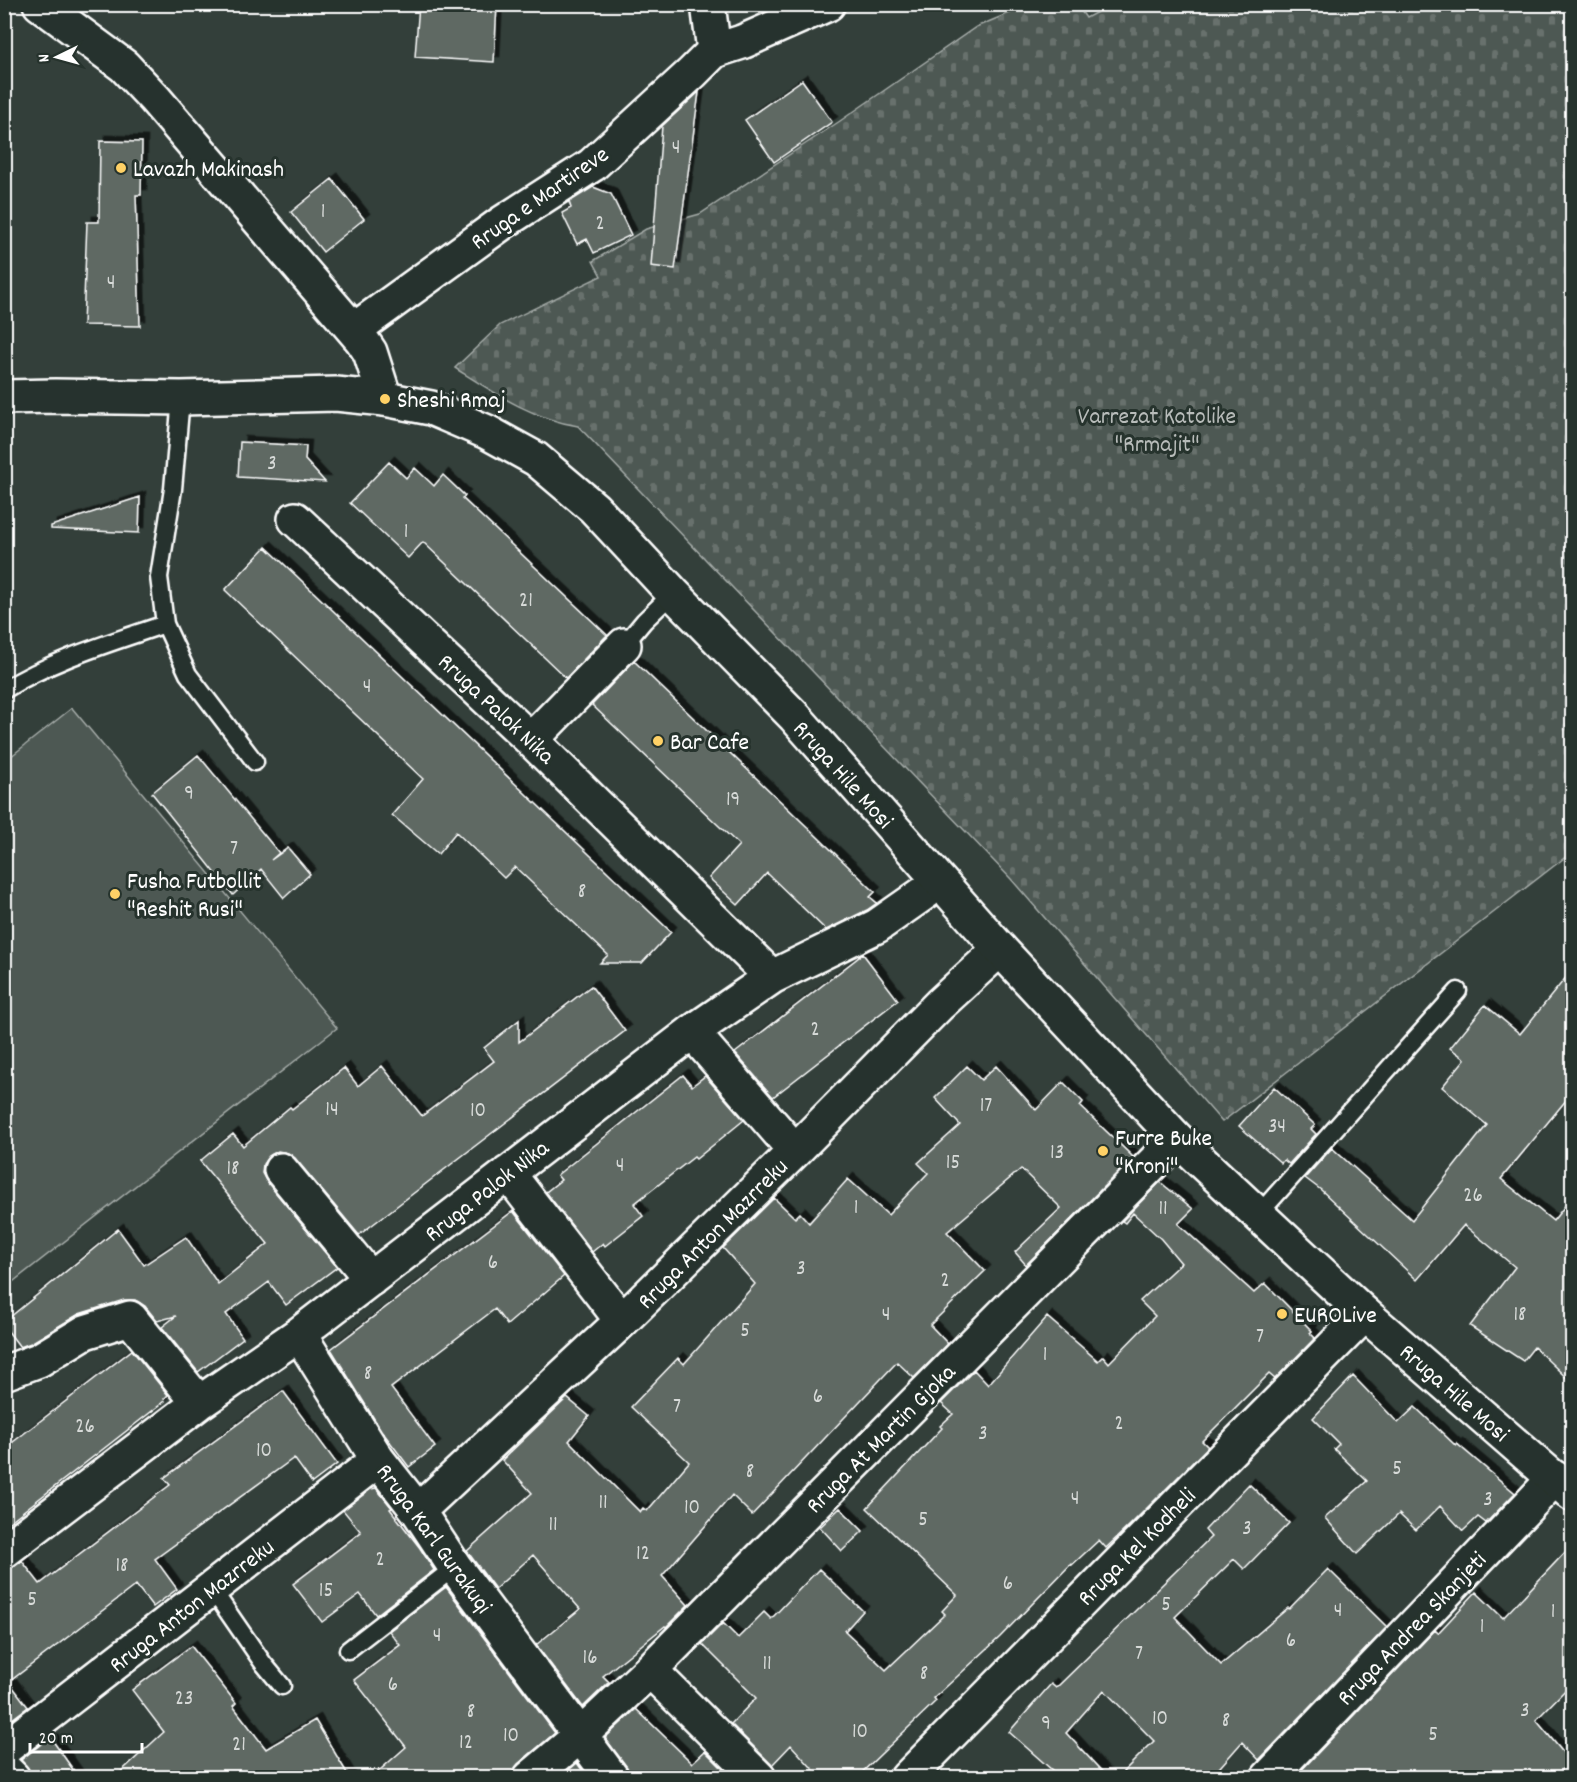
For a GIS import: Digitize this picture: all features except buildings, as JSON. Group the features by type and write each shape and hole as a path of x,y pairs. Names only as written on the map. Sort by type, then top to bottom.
{"street":[{"path":"40,4 124,66 155,99 354,330 370,352 384,399"},
{"path":"708,4 714,51"},
{"name":"Rruga e Martireve","path":"354,330 494,229 592,165 714,51 742,42 828,4"},
{"name":"Rruga Hile Mosi","path":"4,397 181,398 336,394 384,399 431,408 487,432 536,459 594,508 673,593 795,717 1000,949 1177,1139 1257,1216 1365,1314 1563,1486"},
{"name":"Rruga Palok Nika","path":"295,519 531,740 772,977"},
{"path":"531,740 624,645"},
{"name":"Rruga Palok Nika","path":"4,1551 200,1403 299,1334 692,1032 772,977 877,926 940,882"},
{"name":"Rruga Anton Mazrreku","path":"418,1511 622,1322 940,1004 1000,949"},
{"path":"692,1032 795,1151"},
{"name":"Rruga At Martin Gjoka","path":"581,1735 650,1670 1177,1139"},
{"path":"281,1170 371,1279"},
{"path":"508,1173 622,1322"},
{"name":"Rruga Kel Kodheli","path":"907,1778 1365,1314"},
{"path":"4,1373 39,1360 85,1332 130,1318 200,1403"},
{"name":"Rruga Karl Gurakuqi","path":"299,1334 378,1460 418,1511 455,1567 612,1778"},
{"name":"Rruga Anton Mazrreku","path":"4,1749 378,1460"},
{"name":"Rruga Andrea Skanjeti","path":"1268,1778 1563,1486"},
{"path":"650,1670 759,1778"},
{"path":"530,1778 581,1735"},
{"path":"4,1769 13,1778"}],"lane":[{"path":"181,398 173,489 159,577 165,624 188,674 255,762"},
{"path":"624,645 644,621 673,593"},
{"path":"4,690 26,677 86,651 165,624"},
{"path":"1257,1216 1458,991"},
{"path":"348,1650 455,1567"},
{"path":"212,1589 263,1663 282,1686"}],"green space":[{"name":"Varrezat Katolike \"Rrmajit\"","path":"1112,4 1572,5 1572,852 1222,1122 1011,879 578,426 529,411 455,368 500,325 601,276 593,261 646,229 700,214 976,27 1029,5 1077,5 1086,18"},
{"name":"Fusha Futbollit \"Reshit Rusi\"","path":"72,708 337,1028 5,1288 5,761"}],"place":[{"name":"Lavazh Makinash","path":"121,168"},
{"name":"Sheshi Rmaj","path":"385,399"},
{"name":"Bar Cafe","path":"658,741"},
{"name":"Fusha Futbollit \"Reshit Rusi\"","path":"115,894"},
{"name":"Furre Buke \"Kroni\"","path":"1103,1151"},
{"name":"EUROLive","path":"1282,1314"}]}
